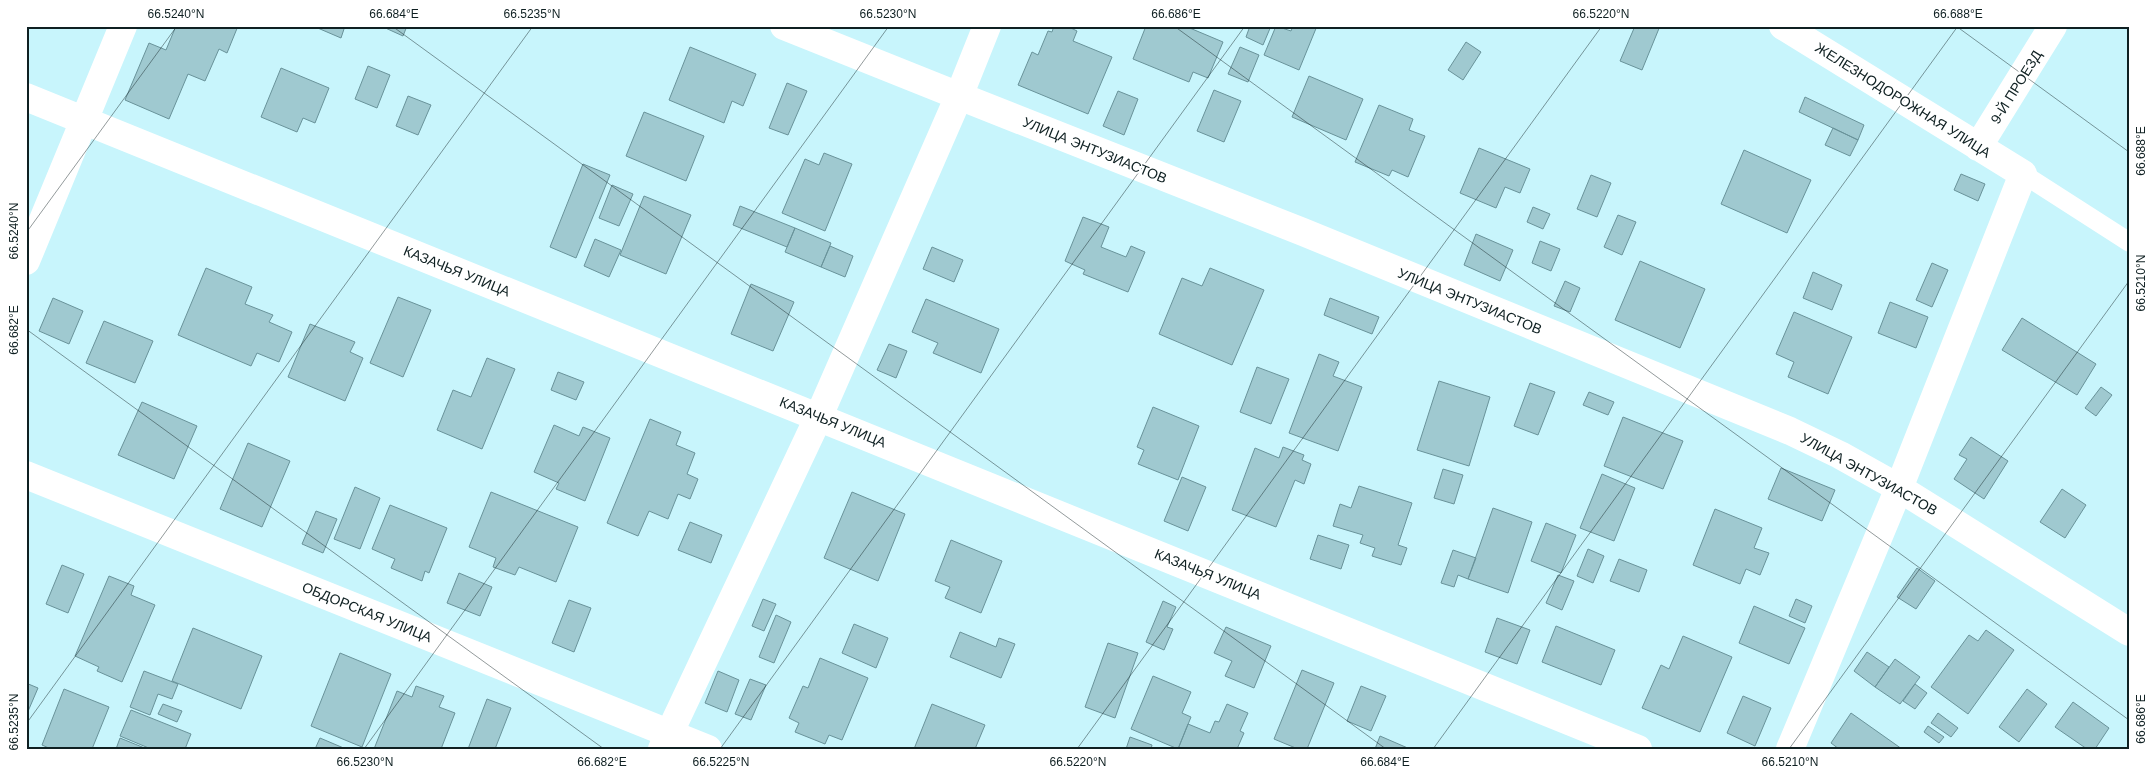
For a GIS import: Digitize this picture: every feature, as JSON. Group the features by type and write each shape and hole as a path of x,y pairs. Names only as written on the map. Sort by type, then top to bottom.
{"street":[{"path":"26,261 123,26"},
{"name":"УЛИЦА ЭНТУЗИАСТОВ","path":"784,26 1303,232 1790,431 1840,455 1899,488 2129,632"},
{"path":"665,741 819,416 959,96 987,26"},
{"name":"ЖЕЛЕЗНОДОРОЖНАЯ УЛИЦА","path":"1783,26 2023,174"},
{"name":"9-Й ПРОЕЗД","path":"1978,147 2053,26"},
{"name":"КАЗАЧЬЯ УЛИЦА","path":"26,97 819,416 1638,749"},
{"path":"1790,749 1899,488 2023,174"},
{"name":"ОБДОРСКАЯ УЛИЦА","path":"26,475 665,741 708,749"}],"lane":[{"path":"2023,174 2129,242"}],"building":[{"path":"176,26 238,26 227,53 219,49 205,81 188,74 169,119 125,100 149,43 166,50"},
{"path":"313,26 345,26 341,38"},
{"path":"381,26 407,26 403,36"},
{"path":"1054,26 1067,26 1077,31 1073,41 1112,57 1088,114 1018,85 1032,52 1038,55 1048,31 1052,32"},
{"path":"1146,26 1185,26 1223,42 1208,78 1193,72 1189,82 1133,59"},
{"path":"1250,26 1271,26 1263,45 1246,37"},
{"path":"1276,26 1291,31 1293,26 1317,26 1299,70 1264,55"},
{"path":"1635,26 1660,26 1642,70 1620,61"},
{"path":"1466,42 1481,52 1463,80 1448,70"},
{"path":"690,47 756,74 743,106 732,101 724,123 669,100"},
{"path":"1240,47 1259,55 1248,82 1228,74"},
{"path":"368,66 390,75 377,108 355,99"},
{"path":"281,68 329,88 315,123 303,118 297,132 261,117"},
{"path":"1309,76 1363,99 1346,140 1292,117"},
{"path":"787,83 807,91 788,135 769,128"},
{"path":"1214,90 1241,101 1224,142 1197,131"},
{"path":"1118,91 1138,99 1124,135 1103,126"},
{"path":"408,96 431,105 418,135 396,126"},
{"path":"1805,97 1864,125 1858,140 1799,112"},
{"path":"1379,105 1413,119 1409,130 1425,136 1408,177 1392,170 1389,176 1355,162"},
{"path":"644,112 704,136 686,181 626,156"},
{"path":"1833,128 1858,140 1850,156 1825,145"},
{"path":"1479,148 1530,169 1520,193 1505,187 1496,208 1460,193"},
{"path":"1744,150 1811,180 1787,233 1721,204"},
{"path":"824,153 852,164 825,231 782,213 805,159 819,165"},
{"path":"583,164 610,175 576,258 550,247"},
{"path":"1961,174 1985,184 1978,201 1954,190"},
{"path":"1591,175 1611,183 1597,217 1577,209"},
{"path":"612,185 633,194 619,226 599,218"},
{"path":"644,196 691,215 666,274 620,255"},
{"path":"740,206 795,228 787,247 733,225"},
{"path":"1533,207 1550,214 1543,229 1527,222"},
{"path":"1618,215 1636,222 1622,255 1604,247"},
{"path":"1083,217 1109,227 1101,247 1126,257 1131,246 1145,252 1128,292 1083,274 1085,270 1065,261"},
{"path":"795,228 831,243 821,267 785,252"},
{"path":"1476,234 1513,250 1500,281 1464,265"},
{"path":"595,239 621,250 609,277 584,266"},
{"path":"1540,241 1560,249 1551,271 1532,263"},
{"path":"830,246 853,256 845,277 821,267"},
{"path":"932,247 963,260 954,282 923,269"},
{"path":"1640,261 1705,289 1680,348 1615,320"},
{"path":"1932,263 1948,270 1932,307 1916,300"},
{"path":"206,268 252,287 245,304 273,315 269,322 292,332 279,362 257,353 251,366 178,335"},
{"path":"1210,268 1264,290 1232,365 1159,334 1182,278 1202,286"},
{"path":"1813,272 1842,285 1832,310 1803,298"},
{"path":"1565,281 1580,288 1570,312 1554,306"},
{"path":"751,284 794,302 773,351 731,334"},
{"path":"398,297 431,310 403,377 370,363"},
{"path":"53,298 83,311 69,344 39,331"},
{"path":"1330,298 1379,317 1372,334 1324,315"},
{"path":"926,299 999,329 981,373 933,353 938,343 912,332"},
{"path":"1890,302 1928,317 1916,348 1878,333"},
{"path":"1794,312 1852,337 1828,394 1788,377 1794,362 1776,354"},
{"path":"2022,318 2096,364 2077,395 2002,350"},
{"path":"104,321 153,341 135,383 86,363"},
{"path":"310,324 355,342 350,352 363,358 345,401 288,377"},
{"path":"889,344 907,351 896,378 877,370"},
{"path":"1319,354 1339,362 1333,376 1362,387 1338,451 1289,433"},
{"path":"487,358 515,369 482,449 437,430 453,390 471,397"},
{"path":"1257,367 1289,379 1271,424 1240,412"},
{"path":"558,372 584,382 576,400 551,390"},
{"path":"1439,381 1490,397 1469,466 1417,450"},
{"path":"1530,383 1555,392 1538,435 1514,426"},
{"path":"2101,387 2112,395 2096,416 2085,408"},
{"path":"1589,392 1614,402 1608,415 1583,405"},
{"path":"142,402 197,426 174,479 118,455"},
{"path":"1153,407 1199,426 1178,480 1138,464 1144,450 1137,447"},
{"path":"1623,417 1683,441 1663,489 1604,466"},
{"path":"650,419 681,432 676,445 695,453 687,474 698,479 690,499 678,494 668,519 649,511 638,536 607,523"},
{"path":"554,425 579,436 583,427 610,438 585,501 556,489 559,483 534,472"},
{"path":"1971,437 2008,461 1984,499 1954,479 1967,459 1959,455"},
{"path":"248,443 290,461 262,527 220,509"},
{"path":"1283,447 1304,455 1302,460 1311,464 1304,484 1295,480 1276,527 1232,510 1255,448 1279,458"},
{"path":"1781,468 1835,490 1822,521 1768,499"},
{"path":"1443,469 1463,475 1454,504 1434,498"},
{"path":"1602,474 1635,488 1614,541 1580,528"},
{"path":"1182,477 1206,487 1188,531 1164,521"},
{"path":"1359,486 1412,503 1398,545 1407,548 1401,565 1372,556 1375,548 1360,543 1363,535 1333,526 1340,504 1351,508"},
{"path":"355,487 380,498 360,549 334,539"},
{"path":"2062,489 2086,505 2065,538 2040,522"},
{"path":"491,492 578,527 556,582 519,567 515,575 493,567 496,558 469,547"},
{"path":"852,492 905,514 878,581 824,558"},
{"path":"390,505 447,528 429,573 425,571 422,581 391,568 395,559 372,549"},
{"path":"1493,508 1532,522 1508,593 1468,579"},
{"path":"1715,509 1762,528 1754,548 1769,553 1760,575 1746,569 1740,584 1693,565"},
{"path":"316,511 337,519 323,553 302,544"},
{"path":"690,522 722,535 711,563 678,550"},
{"path":"1546,523 1576,535 1561,573 1531,561"},
{"path":"1318,535 1349,545 1341,569 1310,559"},
{"path":"951,540 1002,561 981,613 945,598 950,587 935,581"},
{"path":"1588,549 1604,556 1593,583 1577,576"},
{"path":"1453,550 1476,558 1468,579 1458,575 1454,587 1441,583"},
{"path":"1619,559 1647,570 1639,592 1610,581"},
{"path":"62,565 84,574 68,613 46,604"},
{"path":"1917,568 1935,581 1916,609 1897,597"},
{"path":"459,573 492,587 480,616 447,603"},
{"path":"1558,575 1574,581 1562,610 1546,603"},
{"path":"109,576 134,586 131,595 155,605 122,682 97,671 99,667 75,656"},
{"path":"763,599 776,604 764,631 752,626"},
{"path":"1796,599 1812,606 1805,623 1789,616"},
{"path":"569,600 591,608 574,652 552,643"},
{"path":"1163,601 1176,607 1167,627 1173,629 1164,650 1146,642"},
{"path":"1754,606 1805,628 1789,664 1739,643"},
{"path":"776,615 791,622 774,663 759,657"},
{"path":"1497,618 1530,630 1517,664 1485,652"},
{"path":"854,624 888,638 876,668 842,653"},
{"path":"1556,626 1615,650 1601,685 1542,662"},
{"path":"1226,627 1271,646 1254,688 1225,676 1232,661 1214,653"},
{"path":"193,628 262,656 241,709 172,681"},
{"path":"1986,630 2014,650 1968,714 1931,687 1969,635 1978,641"},
{"path":"960,632 996,647 999,638 1015,644 1001,678 950,657"},
{"path":"1683,636 1732,657 1700,732 1642,708 1661,665 1669,669"},
{"path":"1108,643 1138,653 1115,718 1085,707"},
{"path":"1867,652 1889,667 1875,687 1854,671"},
{"path":"340,653 391,674 362,747 311,726"},
{"path":"820,658 868,678 842,740 829,735 825,744 795,732 799,723 789,718 803,686 808,688"},
{"path":"1895,659 1920,677 1900,704 1875,687"},
{"path":"1302,670 1334,683 1307,749 1298,749 1274,739"},
{"path":"144,671 178,684 172,699 158,694 150,715 130,707"},
{"path":"718,671 739,680 727,712 705,703"},
{"path":"1153,676 1191,692 1182,713 1191,717 1178,749 1131,729"},
{"path":"750,679 766,685 751,720 735,714"},
{"path":"26,683 38,688 26,716"},
{"path":"1915,684 1927,693 1915,709 1903,701"},
{"path":"416,686 444,696 439,707 455,713 441,749 374,749 397,691 412,697"},
{"path":"1361,686 1386,696 1371,731 1347,721"},
{"path":"64,689 109,707 92,749 51,749 42,745"},
{"path":"2027,689 2047,704 2019,742 1999,727"},
{"path":"1743,696 1771,708 1755,746 1727,733"},
{"path":"487,699 511,708 495,749 468,749"},
{"path":"2073,702 2109,728 2095,749 2087,749 2055,727"},
{"path":"163,704 182,711 177,722 158,714"},
{"path":"932,704 985,725 975,749 914,749"},
{"path":"1227,704 1248,713 1240,731 1244,733 1237,749 1178,749 1188,724 1210,733 1215,721 1219,722"},
{"path":"131,710 191,734 185,749 151,749 120,736"},
{"path":"1851,713 1902,749 1839,749 1831,743"},
{"path":"1938,713 1958,728 1951,737 1931,723"},
{"path":"1928,726 1944,737 1939,743 1924,732"},
{"path":"1380,736 1410,749 1375,749"},
{"path":"1130,737 1152,745 1151,749 1126,749"},
{"path":"120,738 147,749 116,749"},
{"path":"320,738 346,749 315,749"}]}
